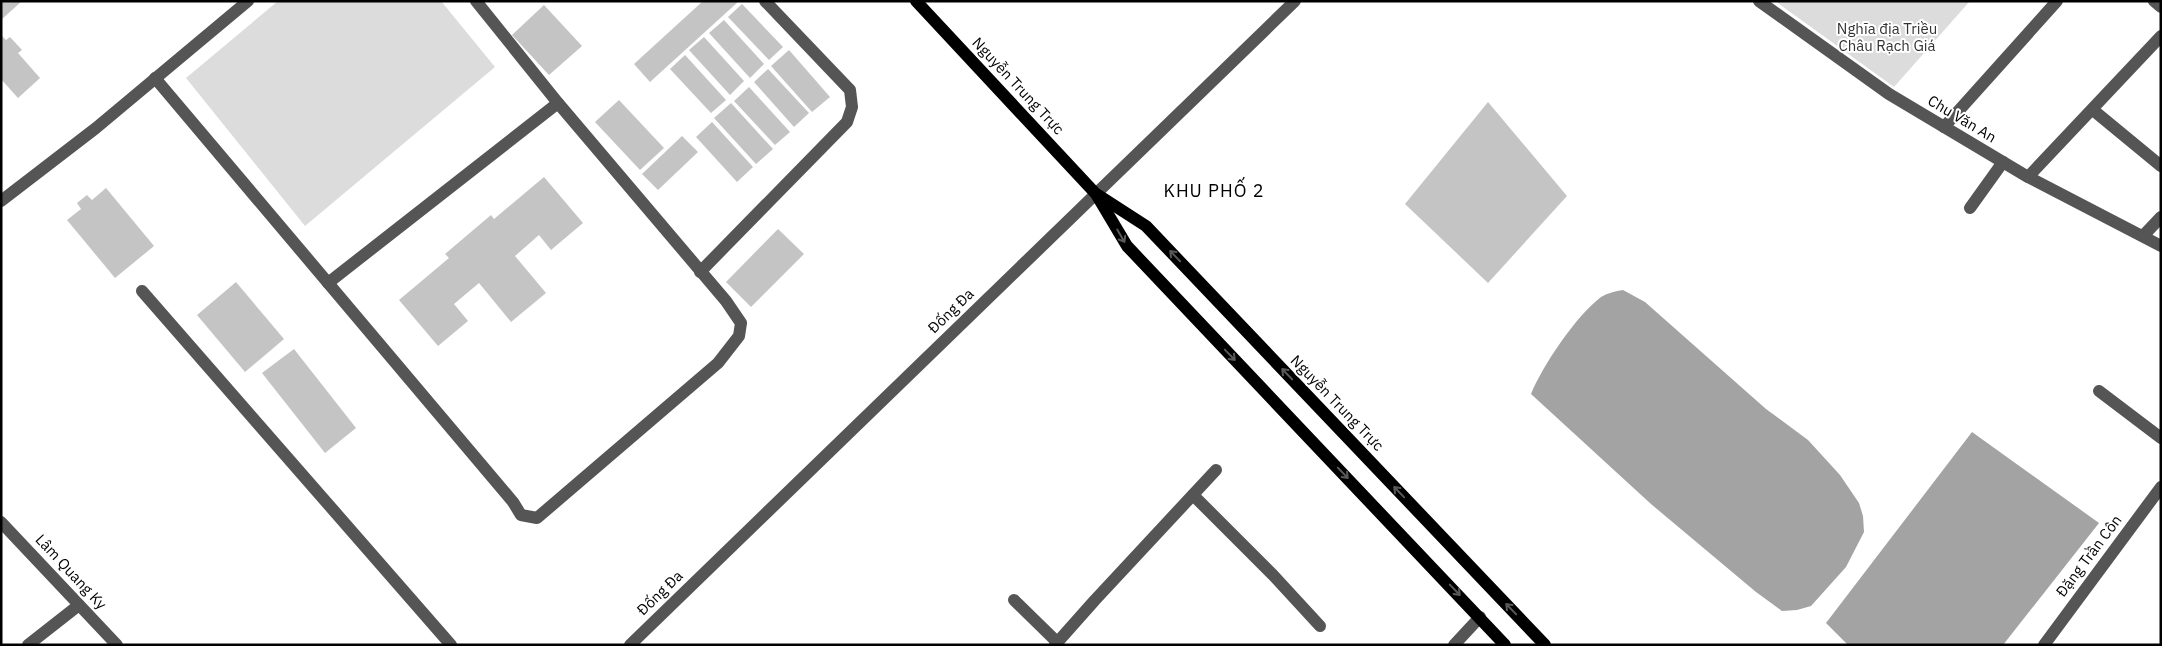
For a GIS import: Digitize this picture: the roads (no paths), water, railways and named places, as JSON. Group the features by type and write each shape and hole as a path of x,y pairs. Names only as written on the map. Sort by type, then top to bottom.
{"main road":[{"name":"Nguyễn Trung Trực","path":"916,1 1096,194 1127,246 1505,645"},
{"name":"Nguyễn Trung Trực","path":"1096,194 1146,226 1545,645"}],"street":[{"path":"1,201 96,128 248,1"},
{"path":"156,78 513,502 521,515 537,518 718,363 739,336 741,323 726,301 558,103 476,1"},
{"path":"700,272 847,122 852,107 850,90 765,1"},
{"name":"Đống Đa","path":"630,645 1294,1"},
{"name":"Chu Văn An","path":"1759,1 1889,94 2028,177 2161,246"},
{"path":"1944,127 2057,1"},
{"path":"2154,1 2161,7"},
{"path":"2028,177 2094,110 2161,36"},
{"path":"328,283 558,103"},
{"path":"2094,110 2161,166"},
{"path":"1970,208 2003,162"},
{"path":"2143,236 2161,217"},
{"path":"142,291 451,645"},
{"path":"2099,391 2161,438"},
{"path":"1014,600 1056,644 1216,470"},
{"name":"Đặng Trần Côn","path":"2044,645 2161,487"},
{"path":"1193,495 1273,574 1320,626"},
{"name":"Lâm Quang Ky","path":"1,522 117,645"},
{"path":"28,645 80,605"},
{"path":"1454,645 1480,617"}],"district":[{"name":"KHU PHỐ 2","path":"1214,191"}],"park label":[{"name":"Nghĩa địa Triều Châu Rạch Giá","path":"1887,38"}]}
